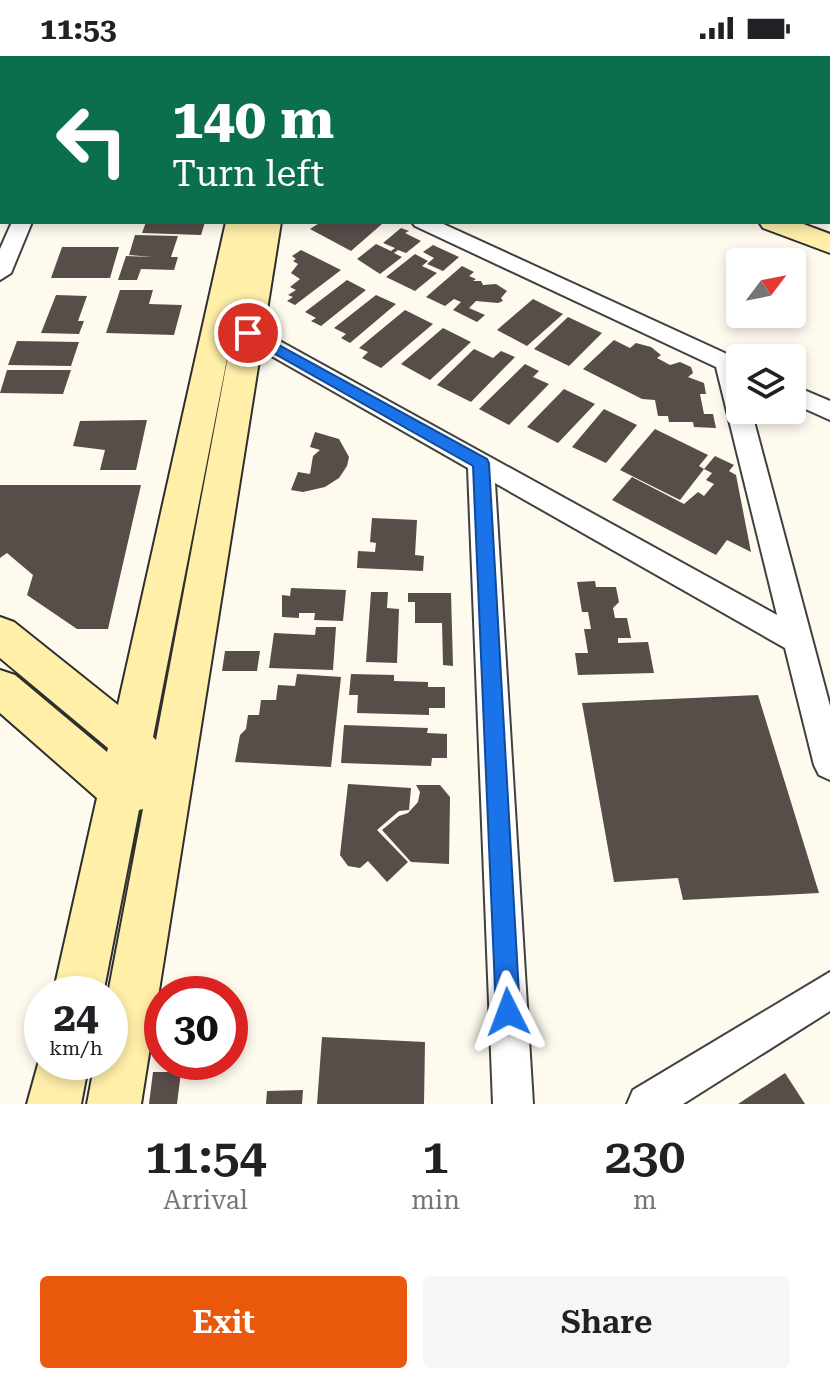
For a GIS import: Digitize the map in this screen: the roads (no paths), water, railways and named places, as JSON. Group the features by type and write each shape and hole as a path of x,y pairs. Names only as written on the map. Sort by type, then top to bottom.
{"street":[{"path":"0,273 21,224"},
{"path":"82,976 240,224"},
{"path":"114,1104 267,224"},
{"path":"426,224 726,363"},
{"path":"778,224 830,244"},
{"path":"248,333 798,641"},
{"path":"806,400 830,411"},
{"path":"747,424 830,765"},
{"path":"481,463 513,1104"},
{"path":"0,634 131,741 168,787"},
{"path":"0,688 121,791 168,787"},
{"path":"647,1104 830,990"},
{"path":"54,1104 59,1080"}]}
